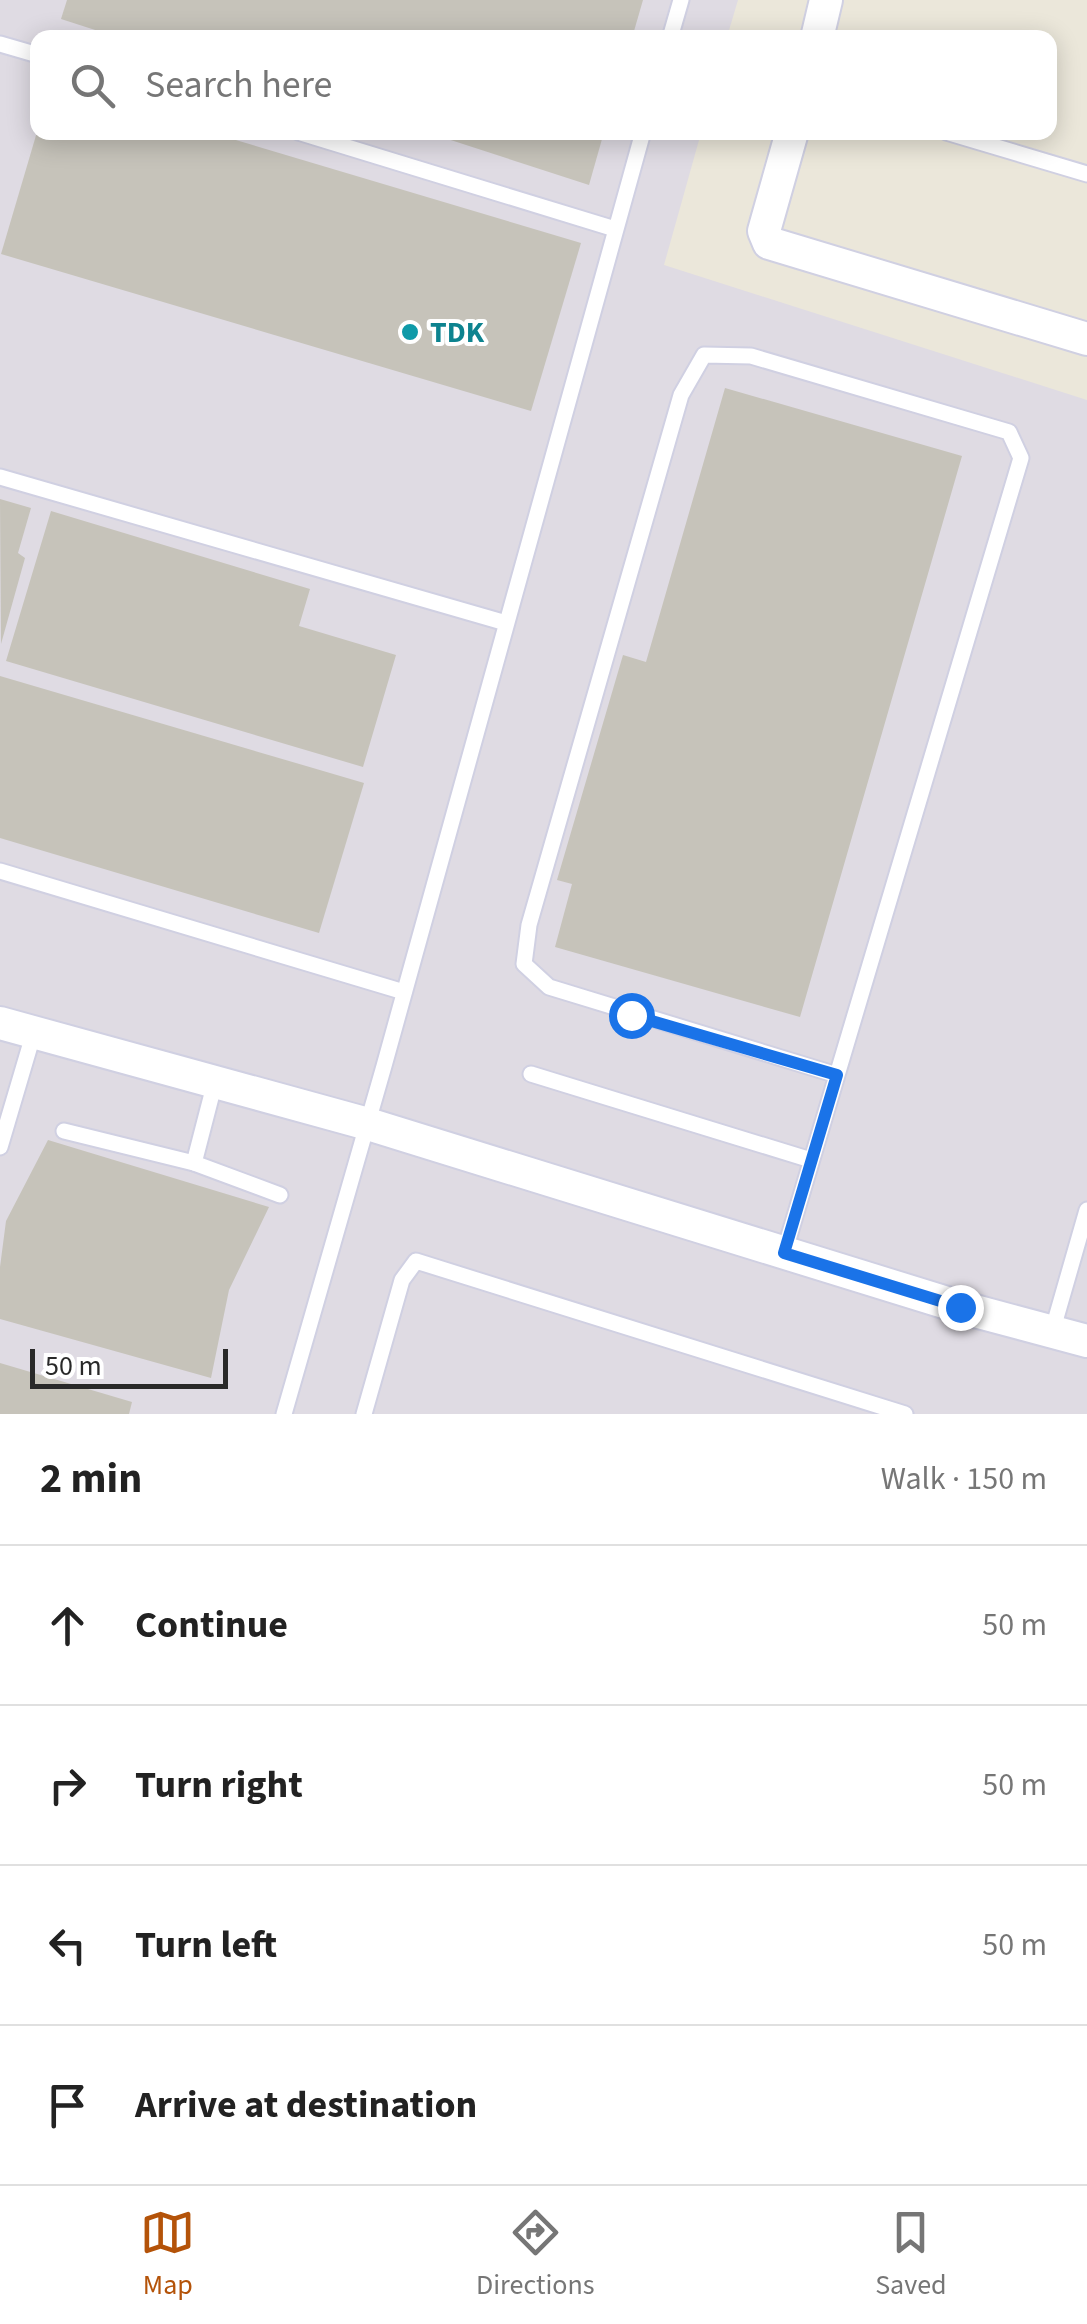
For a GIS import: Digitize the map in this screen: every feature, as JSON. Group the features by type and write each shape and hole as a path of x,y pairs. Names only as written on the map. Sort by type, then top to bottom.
{"street":[{"path":"819,30 826,0"},
{"path":"790,140 764,232 769,243 1087,339"},
{"path":"0,1023 368,1124 960,1307 1087,1341"}],"lane":[{"path":"672,30 681,0"},
{"path":"0,44 30,53"},
{"path":"324,140 615,229"},
{"path":"284,1414 640,140"},
{"path":"973,140 1087,174"},
{"path":"784,1253 1021,458 1009,432 752,356 704,355 680,396 661,460 529,925 524,964 549,987 837,1075"},
{"path":"0,477 506,623"},
{"path":"0,871 404,992"},
{"path":"0,1147 34,1032"},
{"path":"531,1074 811,1160"},
{"path":"194,1163 215,1082"},
{"path":"64,1130 194,1163 280,1195"},
{"path":"1052,1332 1087,1210"},
{"path":"364,1414 402,1280 416,1261 906,1414"}],"shaded area":[{"path":"0,0 738,0 729,30 30,30 30,140 699,140 664,265 1087,400 1087,1414 0,1414"}],"building":[{"path":"67,0 643,0 634,30 95,30 61,19"},
{"name":"TDK","path":"35,140 236,140 581,243 531,411 1,254"},
{"path":"451,140 602,140 589,185"},
{"path":"725,388 962,456 800,1017 555,947 572,884 557,880 623,655 646,662"},
{"path":"0,499 31,508 18,553 25,558 1,644"},
{"path":"51,511 310,589 299,626 396,655 363,767 6,661"},
{"path":"0,676 364,783 319,933 0,838"},
{"path":"48,1140 269,1207 229,1290 211,1378 0,1319 0,1267 6,1221"},
{"path":"0,1363 132,1402 129,1414 0,1414"}],"place":[{"name":"TDK","path":"410,332"}],"route":[{"path":"631,1015 837,1075 784,1253 960,1307"}]}
